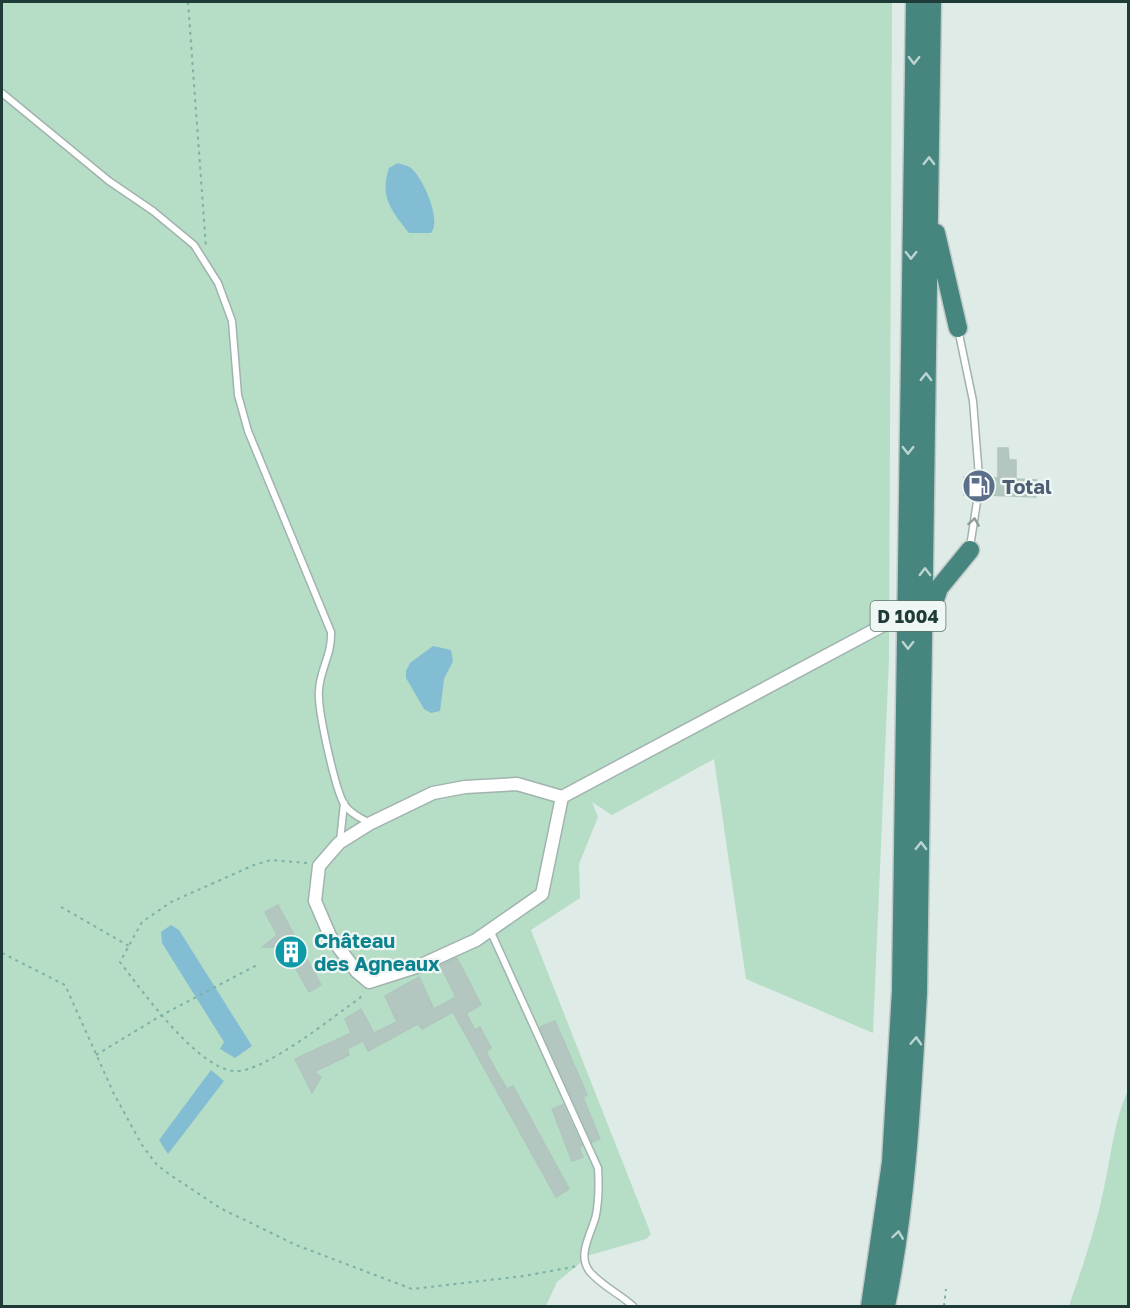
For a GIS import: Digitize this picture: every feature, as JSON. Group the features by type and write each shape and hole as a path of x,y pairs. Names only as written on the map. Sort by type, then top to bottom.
{"highway":[{"name":"D 1004","path":"870,1306 883,1229 895,1115 901,991 915,2"},
{"name":"D 1004","path":"888,1302 912,1111 918,993 932,2"},
{"path":"929,204 958,328"},
{"path":"924,631 939,588 970,550"}],"street":[{"path":"562,797 542,894 476,940 418,966 369,982 357,972 330,936 315,902 319,866 339,843 371,823 433,793 465,787 518,784 562,797 908,612"}],"lane":[{"path":"2,93 109,181 153,211 194,245 218,283 231,321 238,395 248,431 331,632 332,649 318,689 320,715 344,803 339,843"},
{"path":"958,328 973,401 978,477"},
{"path":"970,550 978,495"},
{"path":"344,803 356,816 371,823"},
{"path":"490,930 595,1162 600,1189 596,1216 584,1254 585,1265 591,1273 633,1306"}],"path":[{"path":"188,2 206,265"},
{"path":"319,866 293,860 271,860 233,873 171,902 142,922 120,962 175,1033 221,1067 236,1071 260,1064 283,1051 360,998 369,982"},
{"path":"60,907 129,946"},
{"path":"2,952 65,985 114,1094 142,1145 157,1165 220,1208 297,1245 412,1289 524,1276 585,1265"},
{"path":"96,1055 162,1016 259,964"},
{"path":"944,1306 946,1288"}],"green space":[{"path":"2,2 892,2 889,658 873,1033 746,979 714,759 612,815 592,802 598,817 579,864 580,898 531,930 651,1234 646,1239 590,1255 557,1282 546,1306 2,1306"},
{"path":"1128,1090 1128,1306 1069,1306 1097,1218 1116,1127"}],"water":[{"path":"398,163 411,168 426,190 433,209 434,227 431,233 409,233 389,203 386,196 386,178 389,168"},
{"path":"433,646 451,650 453,661 444,679 440,711 431,713 424,709 406,678 406,671 410,663"},
{"path":"171,925 179,930 252,1046 235,1058 220,1049 224,1042 162,943 161,932"},
{"path":"211,1070 224,1081 168,1154 159,1140"}],"building":[{"path":"998,448 1008,448 1009,460 1016,460 1016,479 1037,480 1036,497 983,495 978,490 973,495 964,495 964,477 974,477 979,482 984,477 998,478"},
{"name":"Château des Agneaux","path":"278,905 321,985 309,992 291,960 284,964 276,947 263,947 277,935 265,912"},
{"path":"457,958 481,1005 466,1013 475,1030 480,1027 491,1048 486,1052 498,1074 507,1089 513,1086 569,1189 556,1197 453,1012 422,1029 418,1024 368,1051 363,1041 347,1049 349,1055 314,1072 321,1077 312,1093 295,1059 351,1033 345,1019 361,1009 374,1033 397,1022 385,996 419,977 434,1009 456,997 440,965"},
{"path":"555,1021 587,1095 583,1097 600,1139 592,1142 540,1027"},
{"path":"563,1105 582,1146 579,1148 583,1157 572,1161 552,1109"}],"place":[{"name":"Total","path":"979,486"},
{"name":"Château des Agneaux","path":"291,952"}]}
